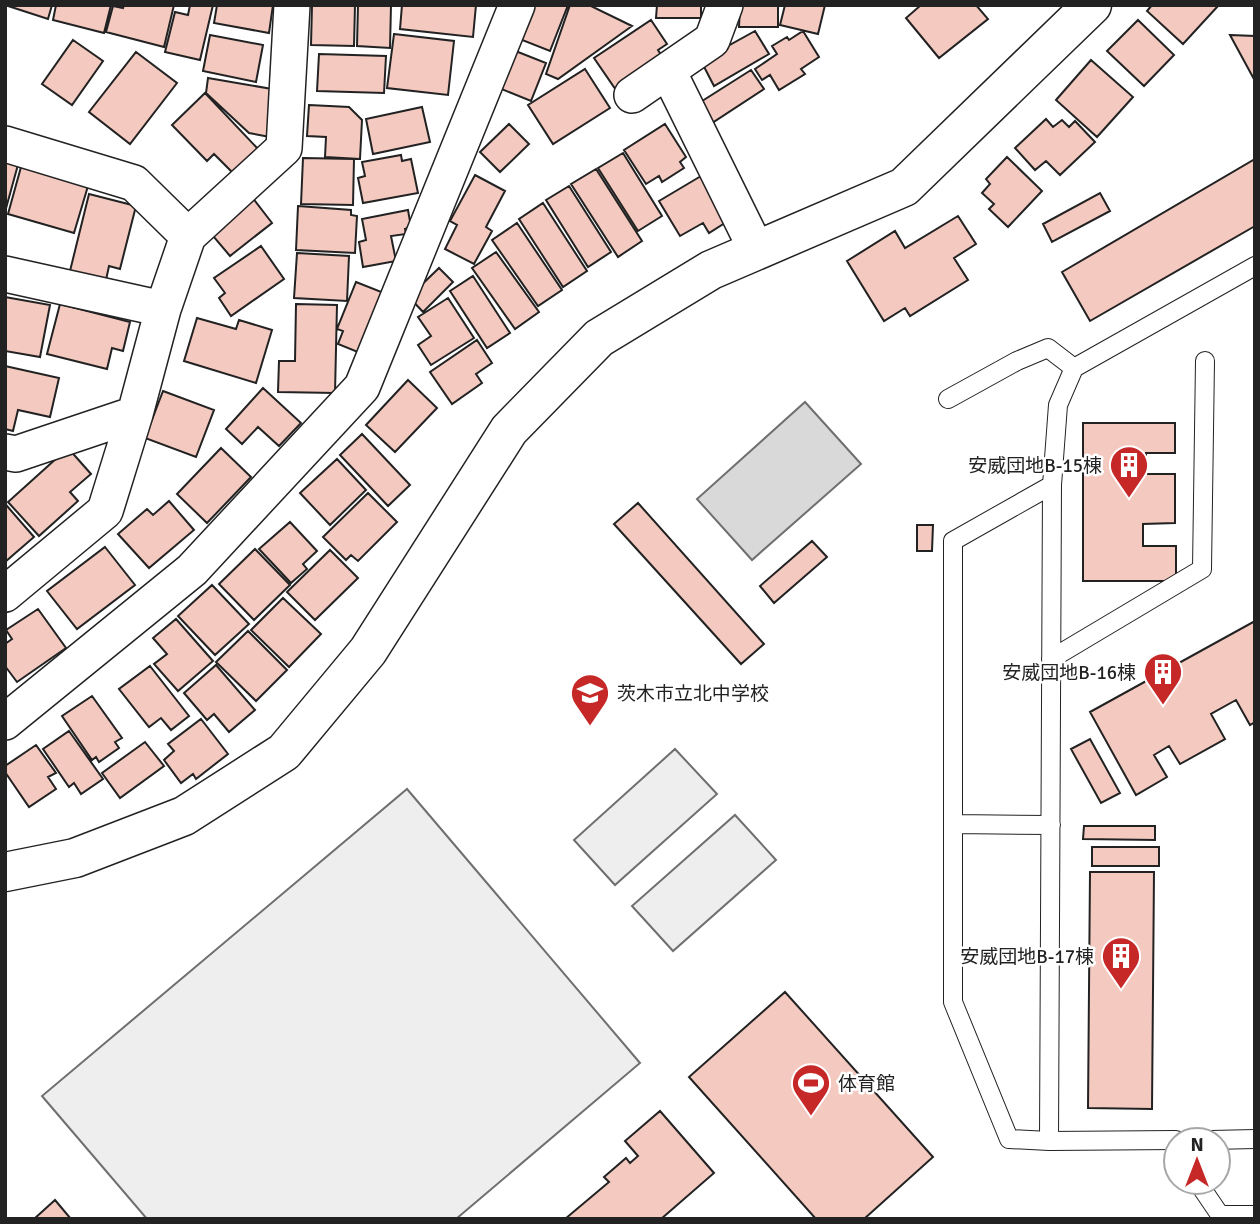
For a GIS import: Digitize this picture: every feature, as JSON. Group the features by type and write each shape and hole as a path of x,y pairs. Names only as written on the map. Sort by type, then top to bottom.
{"street":[{"path":"5,594 105,511 163,309 188,236 284,148 292,5"},
{"path":"5,722 192,570 362,387 517,5"},
{"path":"632,95 712,40 724,5"},
{"path":"5,872 75,858 184,816 284,752 368,651 509,430 599,338 711,270 904,187 1092,5"},
{"path":"668,71 757,251"},
{"path":"5,144 134,183 188,236"},
{"path":"5,274 163,309"},
{"path":"5,452 16,454 135,414"}],"lane":[{"path":"1049,1141 1052,485 1058,405 1074,368 1255,266"},
{"path":"948,399 1017,361 1048,348 1074,368"},
{"path":"1051,659 1202,569 1205,361"},
{"path":"1052,485 953,541 953,1002 1009,1139 1162,1140"},
{"path":"953,824 1051,825"},
{"path":"1232,1140 1255,1139"},
{"path":"1207,1196 1220,1215 1255,1215"}],"shaded area":[{"path":"805,402 861,464 752,560 697,499"},
{"path":"675,749 717,794 615,885 574,840"},
{"path":"407,789 640,1063 456,1219 147,1219 42,1096"},
{"path":"735,815 776,860 673,951 632,906"}],"building":[{"path":"5,5 52,5 48,19"},
{"path":"56,5 111,5 104,33 53,20"},
{"path":"124,5 174,5 164,47 106,32 113,6 123,8"},
{"path":"190,5 213,5 200,60 165,52 175,12 188,15"},
{"path":"217,5 273,5 269,33 214,23"},
{"path":"312,5 355,5 354,46 311,45"},
{"path":"358,5 391,5 390,48 357,46"},
{"path":"402,5 476,5 473,37 400,29"},
{"path":"530,5 568,5 550,51 517,38"},
{"path":"570,5 589,5 632,26 558,79 546,74"},
{"path":"657,5 701,5 701,18 656,18"},
{"path":"740,5 778,5 778,27 739,27"},
{"path":"785,5 825,5 818,34 780,25"},
{"path":"921,5 976,5 988,19 939,58 906,18"},
{"path":"1152,5 1218,6 1183,44 1147,11"},
{"path":"651,20 667,44 658,50 663,58 616,90 594,58"},
{"path":"1138,20 1174,55 1144,86 1107,51"},
{"path":"755,31 769,54 714,86 701,61"},
{"path":"803,31 819,57 801,69 805,74 779,90 770,75 762,80 755,69 777,54 772,46"},
{"path":"394,34 454,41 448,95 387,88"},
{"path":"210,35 263,45 256,82 203,71"},
{"path":"1230,35 1255,36 1255,81"},
{"path":"73,40 103,61 72,105 42,84"},
{"path":"513,50 546,63 531,101 499,88"},
{"path":"136,52 177,83 130,144 89,112"},
{"path":"319,54 386,56 384,93 317,91"},
{"path":"1091,60 1133,97 1097,137 1056,100"},
{"path":"585,69 610,108 553,144 528,105"},
{"path":"751,70 764,89 712,123 699,103"},
{"path":"208,78 278,90 270,137 249,133 206,93"},
{"path":"205,93 259,150 234,174 214,154 207,161 172,125"},
{"path":"309,105 349,107 362,120 360,159 325,157 326,137 307,136"},
{"path":"422,107 430,142 373,154 366,119"},
{"path":"1046,119 1053,127 1062,120 1069,127 1075,121 1095,142 1060,175 1046,161 1035,170 1015,148"},
{"path":"509,124 529,144 500,172 480,152"},
{"path":"665,124 686,157 680,162 684,168 662,182 659,176 646,184 624,150"},
{"path":"623,153 662,216 638,231 598,168"},
{"path":"401,155 402,161 411,159 418,193 363,203 358,178 365,176 362,162"},
{"path":"1007,157 1042,191 1008,227 989,209 994,204 982,193 990,184 986,179"},
{"path":"5,158 19,161 5,212"},
{"path":"303,158 354,159 353,205 301,204"},
{"path":"1255,159 1255,226 1090,321 1062,272"},
{"path":"21,167 88,186 74,233 8,214"},
{"path":"596,169 642,241 618,257 571,184"},
{"path":"475,175 505,191 486,227 492,231 474,264 445,249 457,225 450,221"},
{"path":"701,176 728,221 709,233 703,223 680,236 659,201"},
{"path":"569,186 611,252 588,267 546,200"},
{"path":"1100,193 1110,211 1052,242 1043,224"},
{"path":"89,194 136,206 120,269 109,266 106,280 70,271"},
{"path":"252,197 272,223 230,256 213,236 223,228 219,223"},
{"path":"543,203 587,271 563,287 519,219"},
{"path":"298,206 351,210 351,215 357,216 355,253 296,250"},
{"path":"408,210 411,227 405,229 406,234 391,236 396,261 363,267 359,242 366,240 362,219"},
{"path":"958,216 976,244 954,258 968,280 910,316 905,308 884,321 847,261 895,231 905,248"},
{"path":"517,223 562,290 538,306 492,240"},
{"path":"261,246 284,279 231,316 219,298 225,293 214,278"},
{"path":"496,252 539,312 515,329 472,268"},
{"path":"297,253 349,256 347,301 294,298"},
{"path":"439,268 453,282 423,312 409,297"},
{"path":"473,276 510,333 487,348 450,291"},
{"path":"356,282 384,293 365,355 338,344 343,331 337,329"},
{"path":"5,297 50,305 40,357 5,351"},
{"path":"448,298 474,338 431,365 418,345 431,336 418,317"},
{"path":"60,304 130,322 123,351 112,348 107,369 47,354"},
{"path":"296,304 337,305 335,393 278,392 279,361 295,361"},
{"path":"197,318 236,329 239,320 272,330 256,383 184,361"},
{"path":"477,340 492,363 476,374 482,383 452,404 430,372"},
{"path":"5,366 59,378 50,417 18,410 13,431 5,429"},
{"path":"408,380 437,408 395,452 366,425"},
{"path":"263,388 301,423 279,446 258,427 242,444 226,429"},
{"path":"163,391 214,410 196,457 145,438"},
{"name":"安威団地B-15棟","path":"1083,423 1175,423 1175,453 1146,453 1146,474 1175,474 1175,523 1143,524 1143,546 1176,546 1176,581 1083,581"},
{"path":"362,434 410,485 388,506 340,455"},
{"path":"68,448 91,474 70,492 78,501 39,536 8,502"},
{"path":"221,448 251,477 207,523 177,494"},
{"path":"337,459 366,490 330,525 300,493"},
{"path":"368,493 397,522 358,561 351,555 346,560 323,537"},
{"path":"169,501 194,530 149,568 118,534 147,509 153,515"},
{"path":"638,503 764,644 741,664 614,524"},
{"path":"7,506 34,537 5,562 5,508"},
{"path":"290,522 317,551 303,564 307,569 291,583 259,549"},
{"path":"917,525 933,525 932,551 917,551"},
{"path":"812,541 827,557 774,603 760,586"},
{"path":"105,547 135,585 77,629 47,591"},
{"path":"255,549 290,585 254,620 219,584"},
{"path":"330,550 358,578 315,620 287,592"},
{"path":"212,585 249,624 215,655 178,616"},
{"path":"283,598 321,634 289,667 251,630"},
{"path":"38,609 66,648 17,682 5,666 5,644 12,639 6,630"},
{"path":"176,619 213,661 178,691 154,664 167,654 153,638"},
{"name":"安威団地B-16棟","path":"1255,621 1255,722 1250,725 1236,700 1211,714 1225,739 1180,764 1169,746 1154,755 1167,777 1136,795 1090,712"},
{"path":"248,631 287,670 256,701 216,662"},
{"path":"216,665 255,710 229,732 214,714 207,720 184,693"},
{"path":"150,666 189,716 171,730 161,718 149,727 119,689"},
{"path":"92,696 122,738 115,742 119,748 99,762 96,757 92,760 62,716"},
{"path":"201,719 228,754 196,779 193,774 181,783 164,760 174,751 168,744"},
{"path":"69,731 103,779 81,794 74,783 69,787 43,749"},
{"path":"1090,739 1120,793 1101,803 1071,749"},
{"path":"145,742 164,766 120,798 102,773"},
{"path":"36,745 56,773 48,777 56,789 29,807 5,772 5,766"},
{"path":"1084,826 1155,826 1155,840 1083,839"},
{"path":"1092,847 1159,847 1159,866 1092,866"},
{"name":"安威団地B-17棟","path":"1090,872 1154,872 1152,1109 1088,1108"},
{"name":"体育館","path":"785,992 933,1157 864,1219 816,1219 689,1077"},
{"path":"660,1111 714,1173 661,1219 565,1219 609,1182 604,1177 626,1158 630,1163 638,1156 625,1141"},
{"path":"55,1200 71,1219 34,1219"}],"place":[{"name":"安威団地B-15棟","path":"1129,499"},
{"name":"安威団地B-16棟","path":"1163,706"},
{"name":"茨木市立北中学校","path":"590,727"},
{"name":"安威団地B-17棟","path":"1121,990"},
{"name":"体育館","path":"811,1117"}]}
